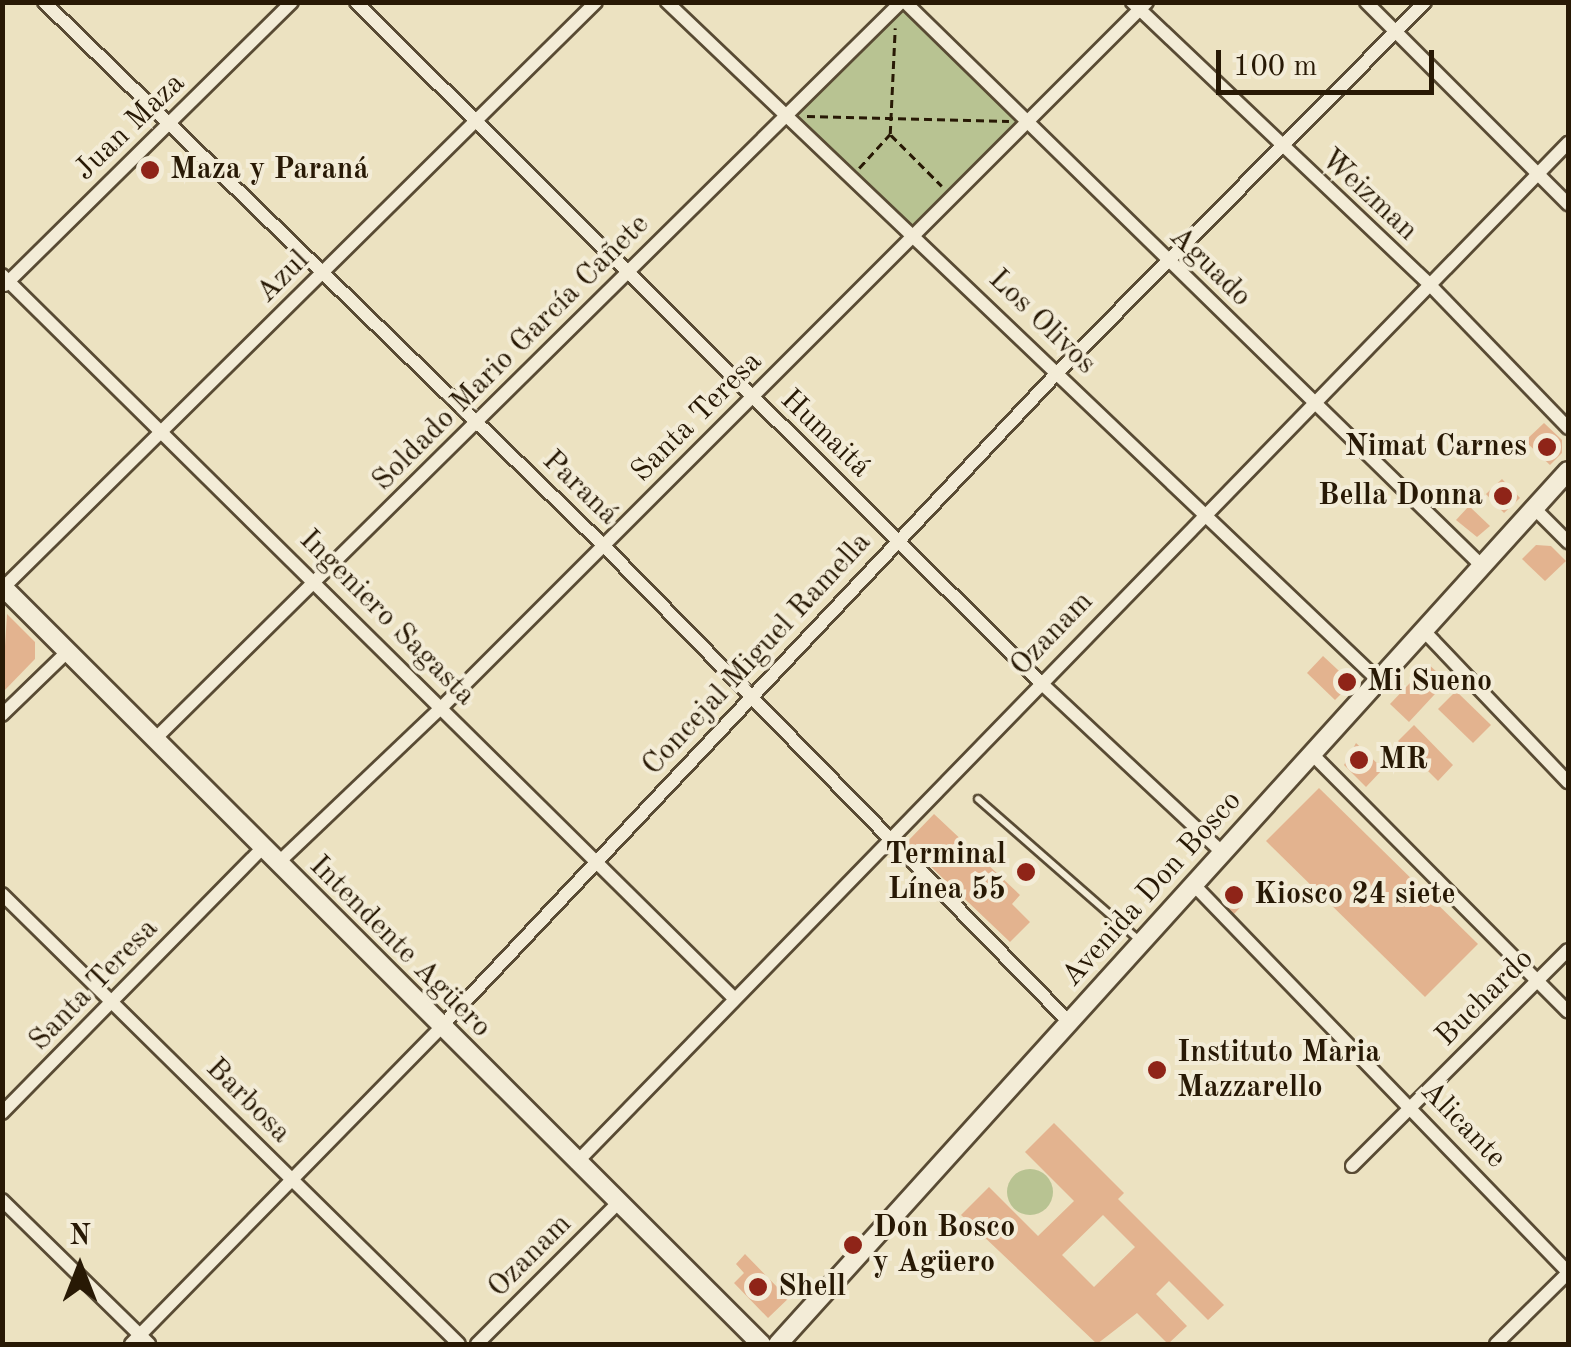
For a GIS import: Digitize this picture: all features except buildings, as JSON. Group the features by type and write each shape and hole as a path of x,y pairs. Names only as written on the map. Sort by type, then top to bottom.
{"main road":[{"name":"Avenida Don Bosco","path":"778,1344 1568,471"},
{"name":"Intendente Agüero","path":"3,586 761,1344"}],"street":[{"name":"Paraná","path":"44,2 603,545 746,697 889,836 1069,1022"},
{"name":"Juan Maza","path":"4,281 292,2"},
{"name":"Humaitá","path":"356,2 474,124 1040,682 1223,853"},
{"name":"Azul","path":"3,586 163,433 596,2"},
{"name":"Los Olivos","path":"667,2 915,234 1378,682"},
{"path":"1366,2 1568,204"},
{"name":"Concejal Miguel Ramella","path":"140,1342 290,1178 441,1027 596,863 746,697 1058,372 1425,2"},
{"name":"Soldado Mario García Cañete","path":"156,738 900,4"},
{"name":"Aguado","path":"900,4 1482,566"},
{"name":"Santa Teresa","path":"278,863 442,707 1139,5"},
{"name":"Weizman","path":"1139,5 1283,149 1429,284 1568,428"},
{"name":"Ozanam","path":"576,1163 889,836 1568,143"},
{"name":"Ingeniero Sagasta","path":"4,281 316,581 734,998"},
{"path":"1535,509 1568,542"},
{"path":"1424,631 1568,782"},
{"path":"2,715 68,650"},
{"path":"1312,754 1568,1012"},
{"name":"Santa Teresa","path":"2,1114 262,848"},
{"name":"Alicante","path":"1193,884 1568,1272"},
{"name":"Barbosa","path":"2,894 459,1344"},
{"name":"Buchardo","path":"1352,1166 1568,950"},
{"path":"2,1200 140,1342"},
{"name":"Ozanam","path":"478,1344 618,1204"},
{"path":"1496,1344 1568,1272"}],"lane":[{"path":"978,800 1140,942"}],"path":[{"path":"851,176 890,134 900,4"},
{"path":"785,116 1025,122"},
{"path":"890,134 952,196"}],"green space":[{"path":"901,3 1025,122 915,234 785,116"},
{"path":"1030,1169 1047,1175 1053,1192 1047,1209 1030,1215 1013,1209 1007,1192 1013,1175"}],"place":[{"name":"Maza y Paraná","path":"150,170"},
{"name":"Nimat Carnes","path":"1547,447"},
{"name":"Bella Donna","path":"1503,496"},
{"name":"Mi Sueno","path":"1347,682"},
{"name":"MR","path":"1359,760"},
{"name":"Terminal Línea 55","path":"1026,872"},
{"name":"Kiosco 24 siete","path":"1234,895"},
{"name":"Instituto Maria Mazzarello","path":"1157,1070"},
{"name":"Don Bosco y Agüero","path":"853,1245"},
{"name":"Shell","path":"758,1287"}]}
